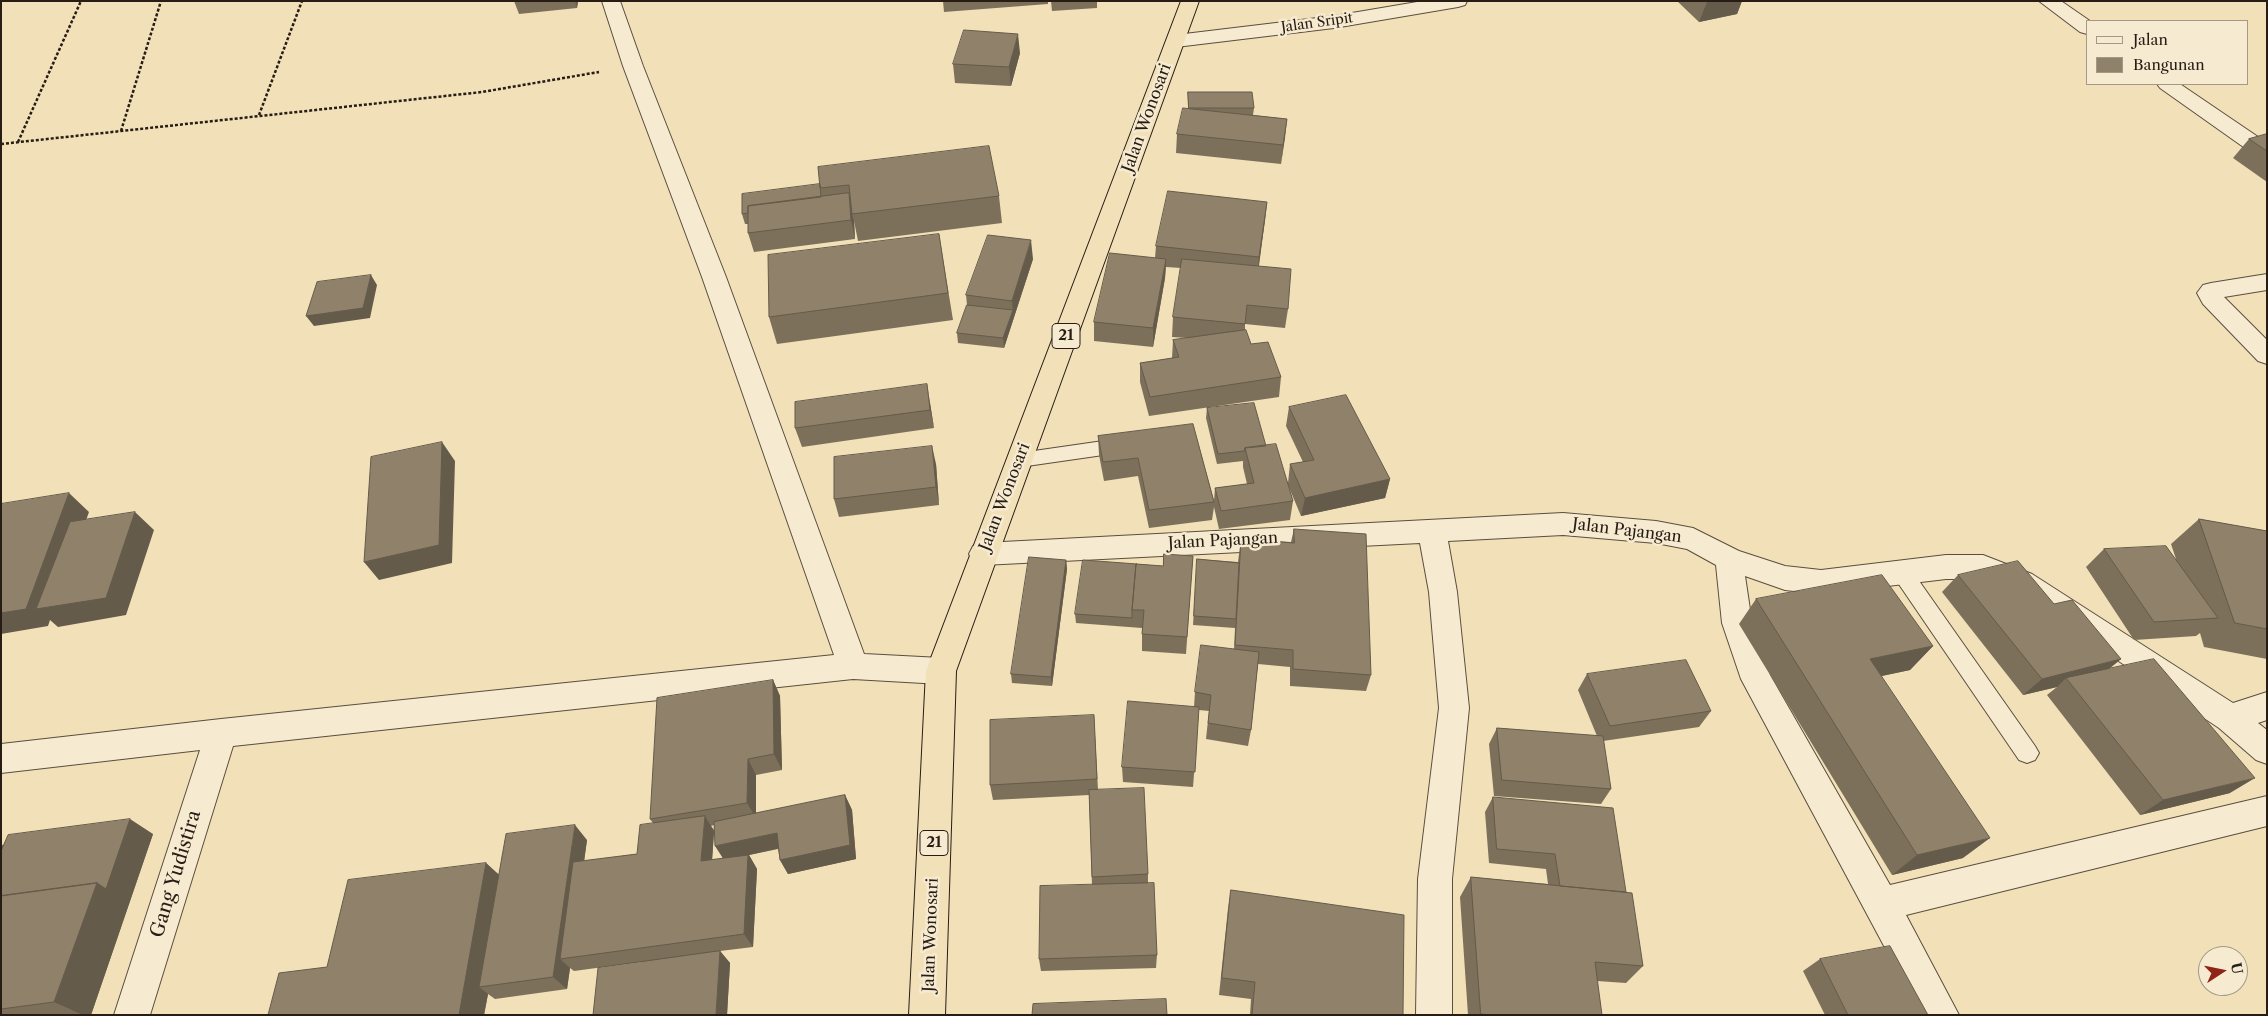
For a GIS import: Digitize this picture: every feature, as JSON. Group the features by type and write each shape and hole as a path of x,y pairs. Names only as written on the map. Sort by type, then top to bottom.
{"highway":[{"name":"Jalan Wonosari","path":"928,1015 941,670 1190,1"}],"street":[{"path":"611,1 633,66 714,277 853,666"},
{"name":"Jalan Sripit","path":"1176,41 1334,22 1458,1"},
{"path":"2048,1 2086,27"},
{"path":"2168,85 2267,153"},
{"path":"2267,282 2211,291 2209,293 2211,298 2267,355"},
{"name":"Jalan Pajangan","path":"983,554 1564,524 1656,532 1693,539 1729,559 1785,578 1820,582 1904,574 1946,567 1983,567 2022,582 2230,718 2267,750"},
{"path":"1432,530 1443,592 1454,708 1435,879 1434,1015"},
{"path":"1729,559 1737,623 1756,679 1882,904 1940,1015"},
{"path":"1,759 221,733 853,666 941,670"},
{"path":"2230,718 2267,706"},
{"name":"Gang Yudistira","path":"132,1015 221,733"},
{"path":"1882,904 2267,811"}],"lane":[{"path":"1020,460 1141,442"},
{"path":"1904,574 2027,753"}],"path":[{"path":"18,142 80,1"},
{"path":"121,131 161,1"},
{"path":"259,116 302,1"},
{"path":"1,144 482,92 633,66"}],"building":[{"path":"964,30 1018,34 1009,67 953,64"},
{"path":"1188,92 1252,92 1254,108 1189,108"},
{"path":"1183,108 1287,119 1283,145 1177,134"},
{"path":"2267,134 2267,151 2249,139"},
{"path":"989,146 999,196 852,214 849,185 820,188 818,167"},
{"path":"820,184 821,197 748,206 748,213 742,214 742,194"},
{"path":"1168,191 1267,202 1259,257 1156,246"},
{"path":"849,193 851,220 748,233 748,206"},
{"path":"939,234 948,293 769,317 768,255"},
{"path":"988,235 1031,240 1012,301 966,295"},
{"path":"1110,253 1166,259 1153,328 1094,322"},
{"path":"1182,259 1291,269 1288,309 1247,305 1245,324 1173,317"},
{"path":"371,275 363,308 306,316 317,282"},
{"path":"967,305 1013,310 1003,338 957,333"},
{"path":"1246,330 1251,344 1268,342 1281,377 1150,397 1140,363 1179,357 1173,340"},
{"path":"927,384 930,410 795,428 795,402"},
{"path":"1346,395 1390,479 1305,498 1290,464 1314,460 1289,407"},
{"path":"1254,403 1266,446 1218,454 1207,408"},
{"path":"1193,424 1214,502 1149,510 1138,458 1103,462 1098,436"},
{"path":"442,442 439,545 364,562 371,457"},
{"path":"1276,444 1293,501 1221,511 1215,488 1254,483 1245,448"},
{"path":"932,446 936,487 834,499 834,457"},
{"path":"69,493 26,609 1,613 1,504"},
{"path":"135,512 106,598 36,609 70,522"},
{"path":"2199,519 2267,531 2267,629 2235,623"},
{"path":"1294,529 1366,534 1371,675 1293,669 1293,650 1235,645 1241,539 1294,543"},
{"path":"2166,546 2218,618 2154,622 2104,549"},
{"path":"1164,554 1193,556 1187,637 1142,634 1144,610 1132,610 1136,564 1163,566"},
{"path":"1029,557 1066,560 1051,677 1011,674"},
{"path":"1197,559 1239,563 1236,619 1194,616"},
{"path":"1083,560 1137,564 1132,618 1075,614"},
{"path":"2018,561 2054,604 2072,600 2121,659 2042,679 1958,575"},
{"path":"1882,575 1933,646 1870,659 1990,838 1917,855 1756,599"},
{"path":"1201,645 1259,652 1251,730 1208,723 1211,695 1195,692"},
{"path":"2154,659 2255,778 2163,800 2066,678"},
{"path":"1686,660 1711,711 1610,726 1587,674"},
{"path":"773,680 774,754 748,759 747,803 650,819 657,698"},
{"path":"1128,701 1199,707 1195,772 1122,767"},
{"path":"1094,715 1097,779 990,785 990,720"},
{"path":"1497,728 1603,736 1611,789 1502,780"},
{"path":"1144,788 1148,874 1092,877 1089,790"},
{"path":"845,795 850,845 780,860 777,833 715,846 714,822"},
{"path":"1493,797 1613,808 1626,892 1560,886 1555,854 1497,849"},
{"path":"705,816 701,861 748,855 744,934 560,959 573,862 637,854 640,825"},
{"path":"130,819 106,889 97,883 1,896 1,851 8,835"},
{"path":"575,825 553,977 479,987 506,834"},
{"path":"486,863 459,1015 268,1015 279,973 327,967 348,880"},
{"path":"1471,877 1632,893 1643,966 1595,962 1602,1015 1481,1014"},
{"path":"97,883 54,1002 1,1009 1,896"},
{"path":"1154,883 1157,955 1039,959 1040,886"},
{"path":"1231,890 1404,915 1403,1015 1252,1015 1255,982 1222,978"},
{"path":"1890,946 1928,1015 1848,1015 1820,959"},
{"path":"720,951 716,1015 593,1015 598,968"},
{"path":"1166,999 1167,1015 1032,1015 1033,1004"}]}
